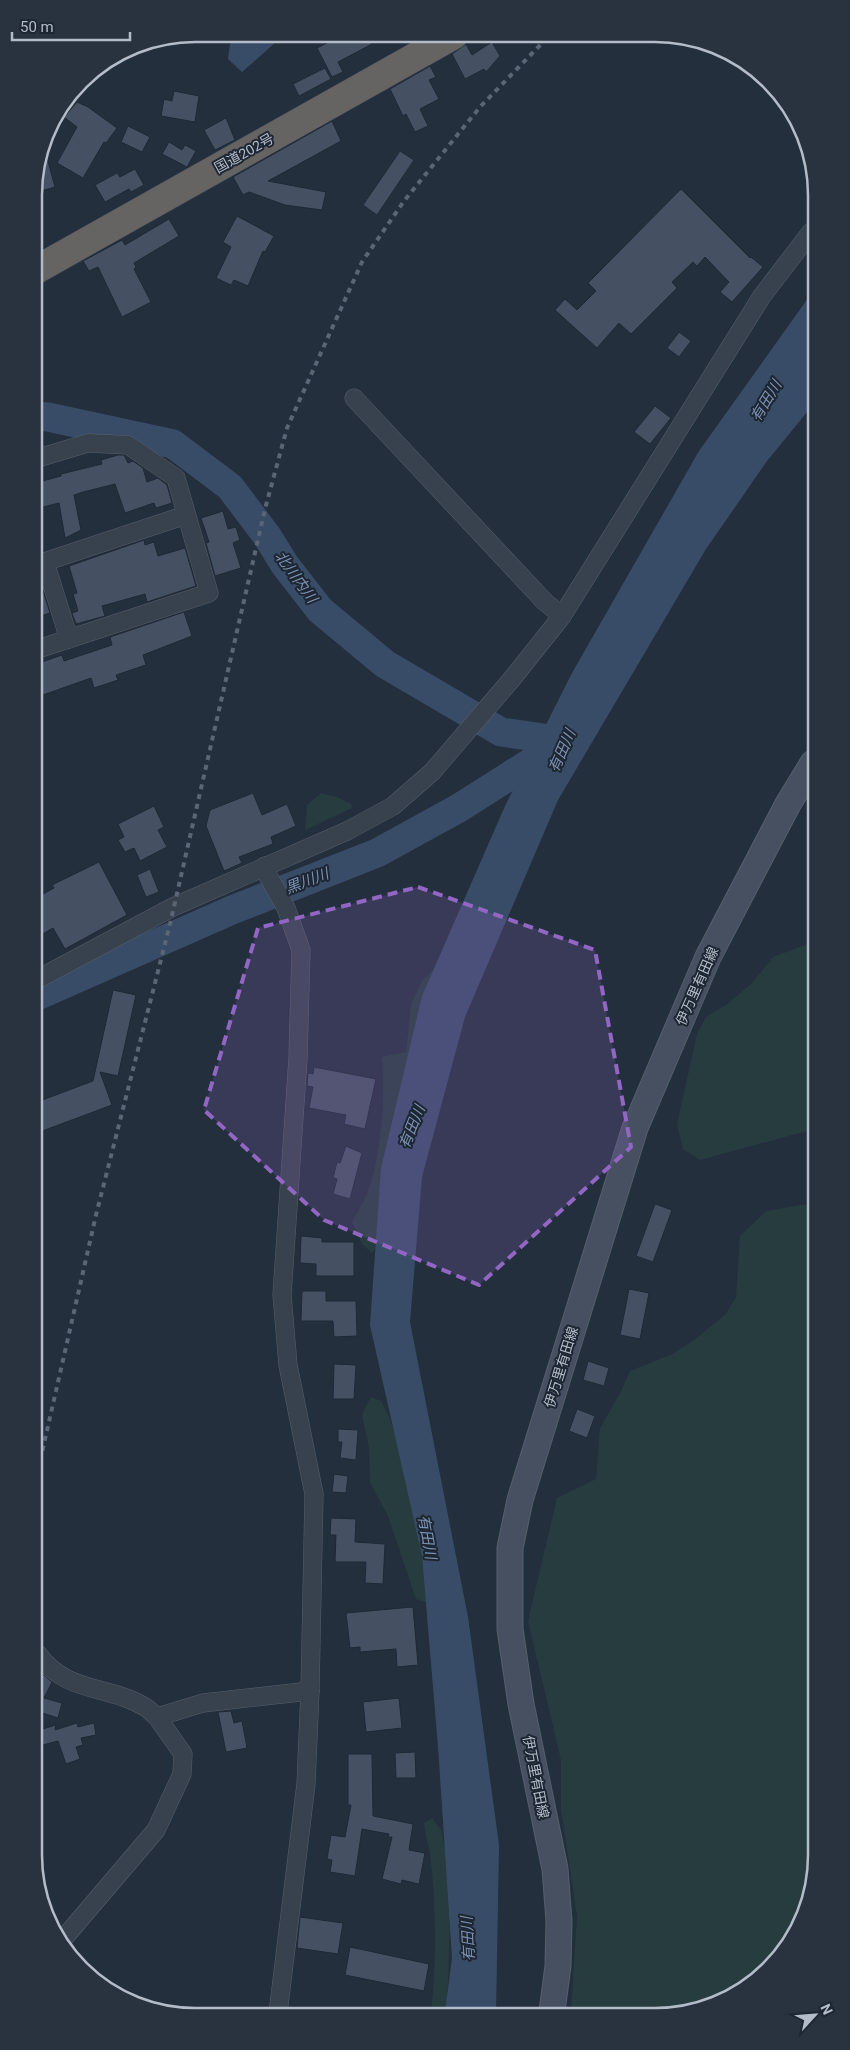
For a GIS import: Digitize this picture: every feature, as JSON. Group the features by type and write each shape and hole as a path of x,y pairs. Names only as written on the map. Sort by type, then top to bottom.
{"highway":[{"name":"国道202号","path":"43,266 441,42"}],"main road":[{"name":"伊万里有田線","path":"553,2008 558,1966 559,1921 555,1869 521,1704 510,1628 510,1548 518,1510 635,1128 708,957 788,804 808,772"}],"street":[{"path":"43,977 173,907 266,870 347,831 393,806 432,772 511,680 562,616 762,296 808,236"},
{"path":"354,398 545,602 562,616"},
{"path":"43,457 88,443 128,445 176,478 209,593 43,648"},
{"path":"43,562 186,516"},
{"path":"43,570 69,639"},
{"path":"266,870 286,908 301,950 298,1058 282,1295 288,1365 314,1494 306,1784 279,2008"},
{"path":"42,1660 46,1665 75,1684 119,1696 146,1707 157,1717 183,1754 182,1774 156,1830 66,1936"},
{"path":"157,1717 203,1703 310,1691"}],"highlighted area":[{"path":"418,887 595,950 631,1147 479,1285 324,1220 204,1110 258,928"}],"green space":[{"path":"321,793 337,797 351,804 352,808 305,830 307,805"},
{"path":"808,944 807,1131 700,1160 683,1149 677,1124 697,1034 706,1017 729,1003 753,982 773,957"},
{"path":"446,959 383,1237 372,1253 362,1244 352,1222 368,1191 376,1162 383,1106 381,1057 406,1052 411,1004 423,979"},
{"path":"807,1205 807,1865 805,1884 796,1913 776,1948 755,1970 731,1987 713,1996 674,2006 654,2008 571,2008 577,1916 561,1810 561,1760 528,1621 557,1498 596,1479 600,1428 630,1371 673,1354 726,1314 736,1297 740,1236 766,1211"},
{"path":"371,1397 381,1401 390,1419 417,1506 428,1603 416,1599 388,1516 370,1482 369,1447 362,1415"},
{"path":"432,1818 441,1830 446,1855 450,1917 447,2008 431,2008 435,1953 435,1912 430,1853 424,1823"}],"water":[{"path":"275,43 242,72 228,59 230,44"},
{"name":"有田川","path":"808,298 808,411 767,461 706,549 558,800 465,1017 422,1177 410,1322 468,1617 499,1845 496,2008 446,2008 452,1958 438,1746 422,1556 370,1325 381,1168 422,996 505,806 572,673 699,451"}],"building":[{"path":"492,42 500,56 486,72 484,69 465,79 452,54 466,44 472,55"},
{"path":"328,43 372,44 338,62 343,72 332,77 317,48"},
{"path":"430,66 436,77 429,80 439,99 420,109 428,126 415,132 406,114 403,116 390,89"},
{"path":"325,68 331,79 299,96 293,84"},
{"path":"174,91 199,96 195,122 161,116 164,99 172,101"},
{"path":"77,102 88,107 117,128 106,143 104,142 83,178 57,163 77,127 64,117"},
{"path":"226,118 235,140 215,150 204,130"},
{"path":"332,121 341,141 268,181 326,192 322,210 285,205 249,192 243,195 233,177"},
{"path":"128,126 150,137 142,152 121,142"},
{"path":"169,142 182,150 185,145 196,151 187,167 162,154"},
{"path":"400,151 414,160 377,215 363,205"},
{"path":"47,159 55,187 43,190"},
{"path":"135,169 144,185 131,192 129,189 105,202 95,185 117,173 120,177"},
{"path":"681,189 750,258 763,267 732,302 720,292 729,282 705,257 697,266 693,262 672,282 677,288 631,334 619,323 597,348 555,310 565,299 577,310 596,291 588,283"},
{"path":"237,216 274,236 265,252 263,251 248,286 234,280 231,285 216,278 231,247 223,242"},
{"path":"169,219 179,236 134,263 136,267 134,269 151,302 122,317 98,267 89,271 83,261 122,240 125,245"},
{"path":"679,332 691,341 679,357 667,348"},
{"path":"655,406 671,418 650,444 634,432"},
{"path":"124,455 128,463 133,461 143,468 147,482 158,478 167,485 172,503 156,508 154,503 125,513 115,484 83,492 74,495 81,530 65,538 59,503 43,507 43,481 61,476 61,474 102,464 101,460"},
{"path":"223,511 228,529 236,527 240,540 233,543 241,568 215,576 206,543 209,542 201,518"},
{"path":"144,540 145,545 154,542 158,556 185,548 196,586 147,602 145,594 102,606 105,616 76,624 72,613 78,611 73,594 77,593 69,566"},
{"path":"43,590 50,613 43,615"},
{"path":"184,612 192,636 143,655 146,665 116,675 118,680 94,688 91,678 43,695 43,662 62,655 64,661 112,645 110,637"},
{"path":"253,793 262,815 287,804 296,826 271,837 273,844 239,857 242,863 224,871 206,826 210,810"},
{"path":"154,806 164,827 158,830 167,847 140,861 134,848 125,852 118,840 124,837 118,824"},
{"path":"99,862 127,915 65,949 53,928 43,934 43,894 54,888 52,885"},
{"path":"150,869 159,892 146,897 137,875"},
{"path":"113,990 136,995 118,1076 100,1072 112,1105 42,1131 42,1100 93,1081"},
{"path":"314,1067 376,1079 365,1129 344,1124 346,1115 309,1108 313,1087 307,1086 308,1073 313,1074"},
{"path":"346,1146 362,1153 350,1199 333,1194 337,1179 333,1178 337,1162 340,1163"},
{"path":"655,1204 672,1210 653,1262 636,1256"},
{"path":"301,1236 322,1238 322,1242 354,1242 354,1276 316,1276 316,1264 300,1263"},
{"path":"629,1289 649,1293 640,1339 620,1335"},
{"path":"302,1291 326,1291 326,1301 356,1301 357,1336 334,1337 333,1321 301,1321"},
{"path":"588,1361 609,1368 604,1386 583,1380"},
{"path":"334,1364 356,1365 354,1399 333,1399"},
{"path":"577,1409 595,1416 587,1438 569,1431"},
{"path":"338,1429 358,1430 356,1460 340,1458 342,1442 338,1442"},
{"path":"334,1474 348,1476 346,1493 332,1492"},
{"path":"331,1518 356,1519 355,1542 385,1544 383,1584 365,1583 366,1562 335,1562 336,1535 330,1535"},
{"path":"413,1607 418,1665 397,1667 396,1649 360,1652 360,1647 350,1648 346,1613"},
{"path":"42,1674 52,1682 44,1698 62,1703 58,1718 42,1713"},
{"path":"399,1698 402,1728 366,1732 363,1702"},
{"path":"231,1711 234,1723 242,1721 247,1748 226,1752 218,1712"},
{"path":"77,1723 78,1727 94,1723 96,1735 81,1738 83,1745 76,1747 80,1759 66,1764 58,1741 42,1745 42,1729 56,1725 55,1730"},
{"path":"415,1752 416,1778 396,1778 395,1753"},
{"path":"348,1754 372,1754 373,1816 413,1824 409,1850 425,1853 419,1884 402,1880 401,1884 382,1879 392,1837 388,1837 389,1834 362,1829 355,1876 330,1872 332,1860 327,1859 331,1835 345,1837 351,1805 348,1805"},
{"path":"300,1917 343,1923 338,1954 297,1948"},
{"path":"350,1947 429,1964 424,1991 345,1975"}],"waterway":[{"name":"北川内川","path":"43,417 173,444 230,487 267,536 285,565 320,610 385,664 501,732 564,741"},
{"name":"黒川川","path":"43,994 232,910 377,853 459,808 558,745"}],"railway":[{"path":"42,1451 96,1215 170,924 265,509 287,428 362,262 404,201 480,107 543,42"}]}
